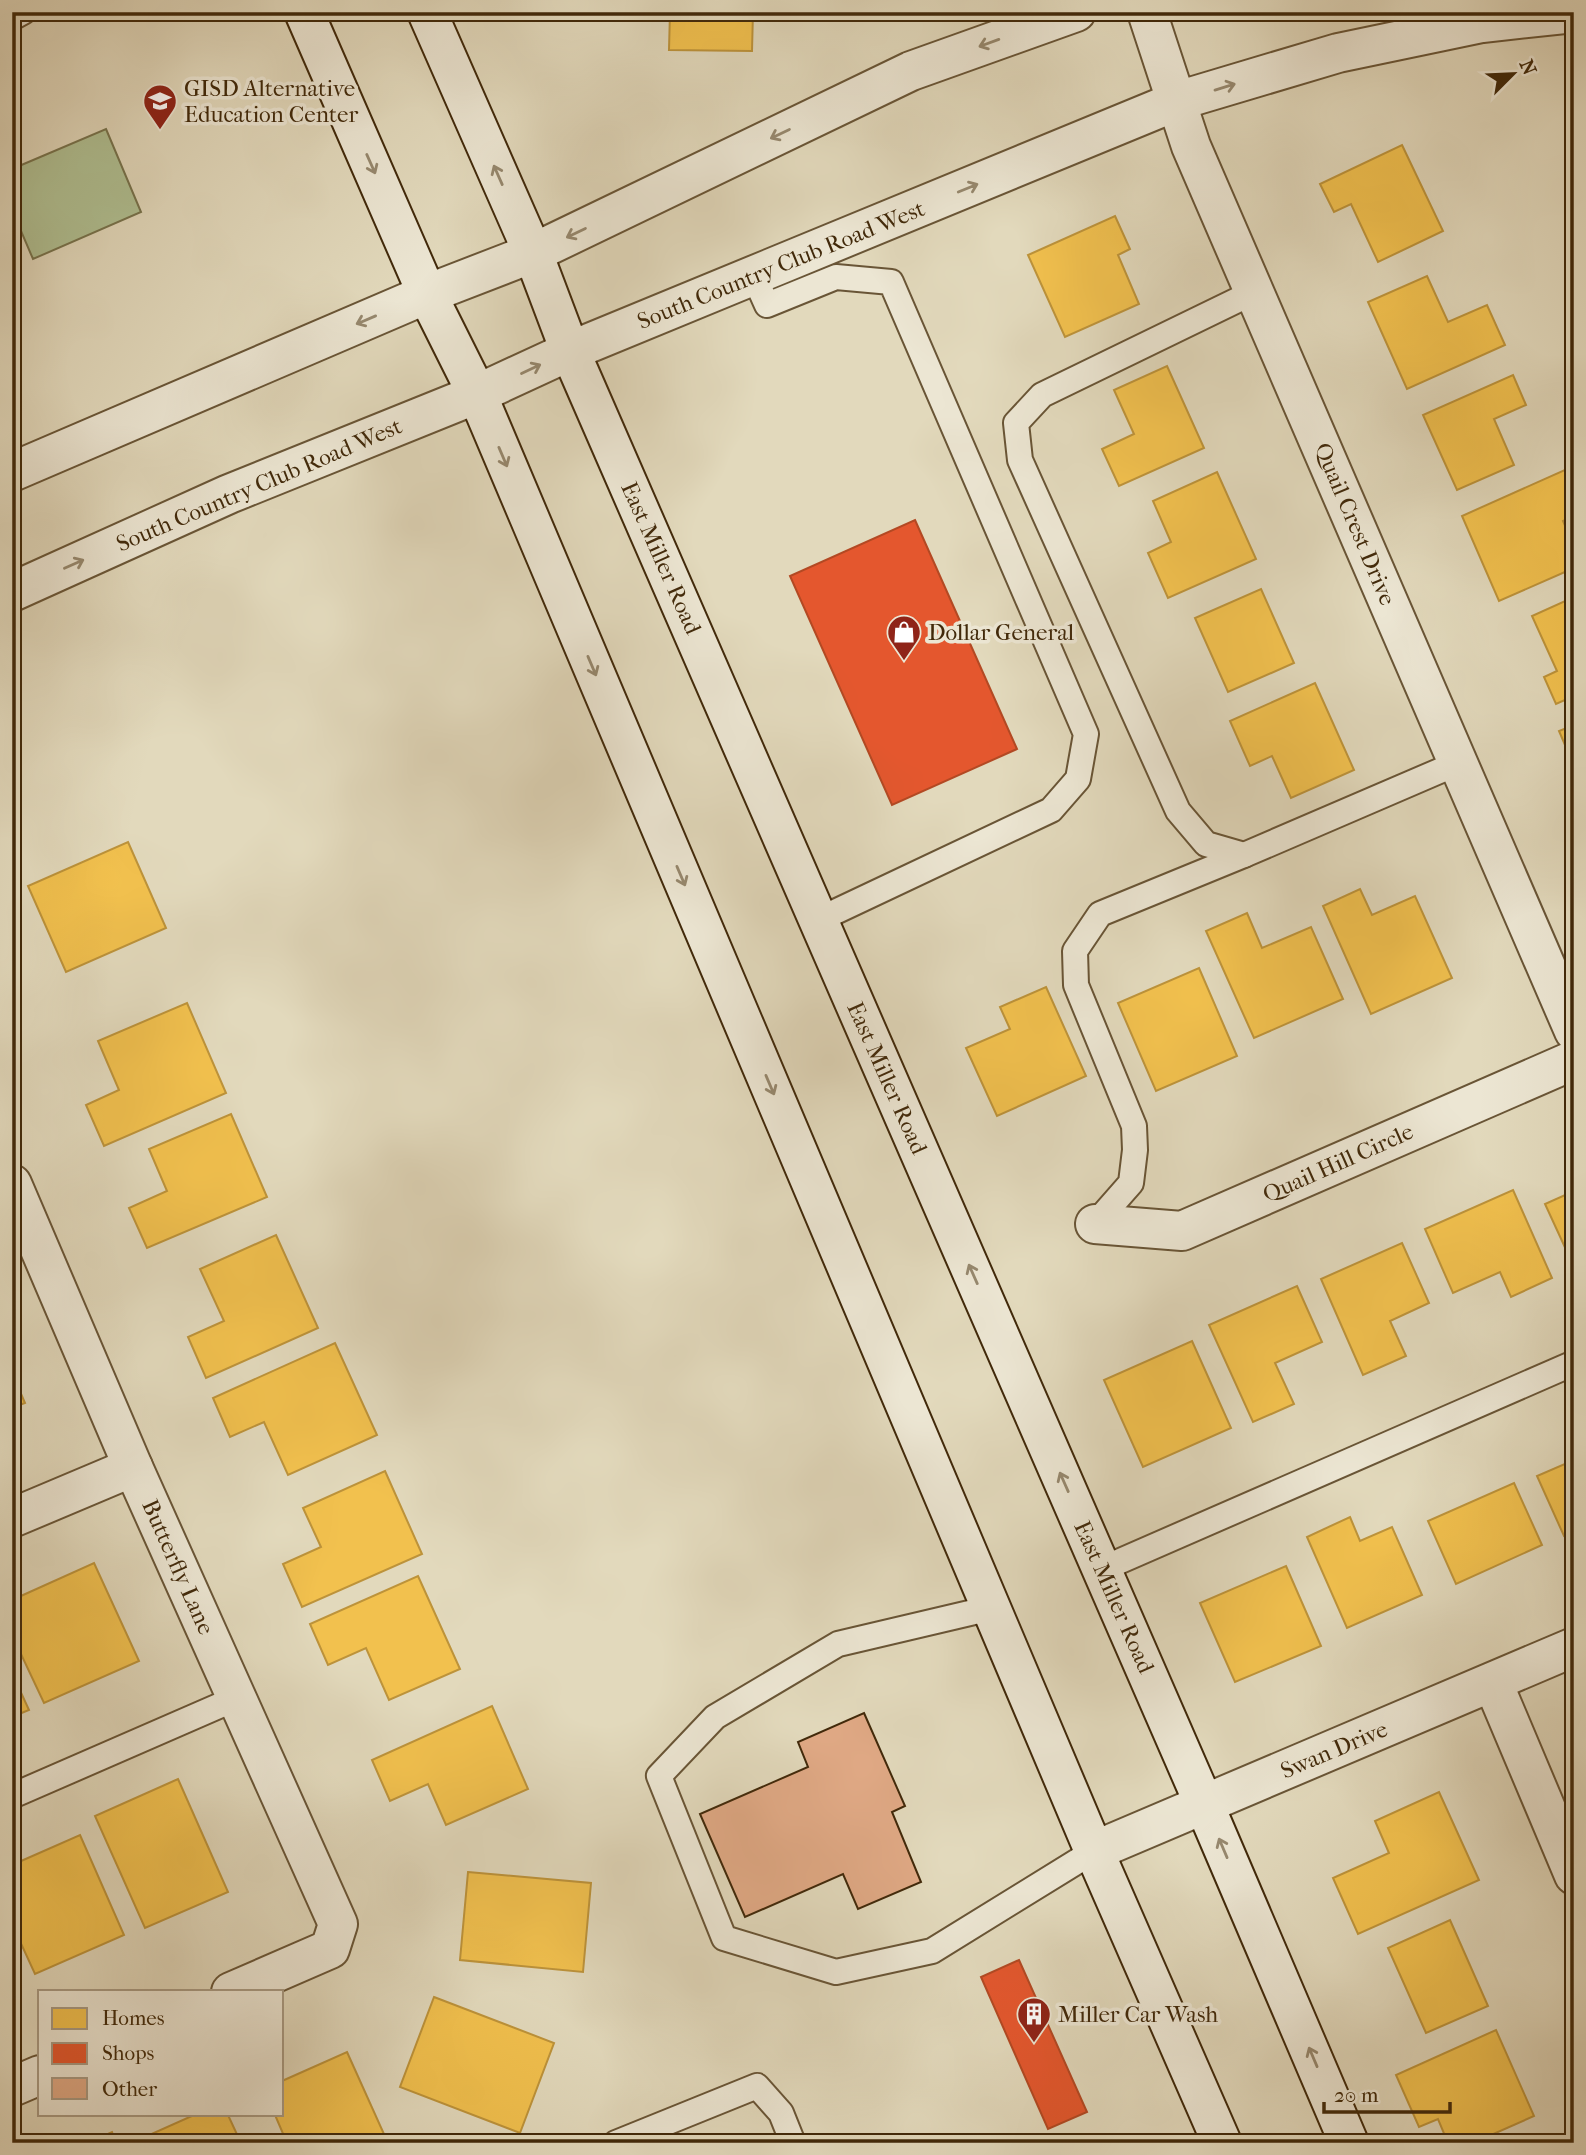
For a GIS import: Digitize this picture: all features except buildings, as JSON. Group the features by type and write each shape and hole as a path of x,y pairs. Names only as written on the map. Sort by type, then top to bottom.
{"street":[{"path":"304,12 428,294 477,394 1094,1851 1222,2143"},
{"name":"East Miller Road","path":"427,12 533,253 570,351 1102,1569 1349,2143"},
{"path":"12,472 428,294 533,253 911,71 1076,12"},
{"name":"Quail Crest Drive","path":"1147,12 1191,146 1574,1031"},
{"name":"South Country Club Road West","path":"12,592 229,494 477,394 570,351 1177,102 1338,53 1482,23 1574,13"},
{"name":"Quail Hill Circle","path":"1096,1224 1182,1231 1574,1060"},
{"name":"Butterfly Lane","path":"12,1184 22,1237 133,1467 338,1924 330,1949 236,1990"},
{"path":"12,1518 133,1467"},
{"name":"Swan Drive","path":"1094,1851 1574,1647"},
{"path":"1493,1683 1574,1875"},
{"path":"12,2087 38,2076"}],"lane":[{"path":"12,18 23,12"},
{"path":"754,276 767,305 836,277 891,282 1086,734 1078,779 1051,810 818,920"},
{"path":"1244,855 1206,844 1178,811 1020,460 1016,423 1042,394 1254,292"},
{"path":"1096,1224 1132,1183 1135,1150 1134,1126 1076,985 1075,951 1100,914 1458,763"},
{"path":"1102,1569 1574,1363"},
{"path":"991,1608 838,1644 715,1717 659,1776 723,1938 836,1972 932,1951 1094,1851"},
{"path":"12,1796 237,1698"},
{"path":"616,2143 757,2086 781,2113 793,2143"}],"green space":[{"path":"106,129 141,212 33,259 12,210 12,169"}],"place":[{"name":"GISD Alternative Education Center","path":"160,131"},
{"name":"Dollar General","path":"904,662"},
{"name":"Miller Car Wash","path":"1034,2044"}]}
